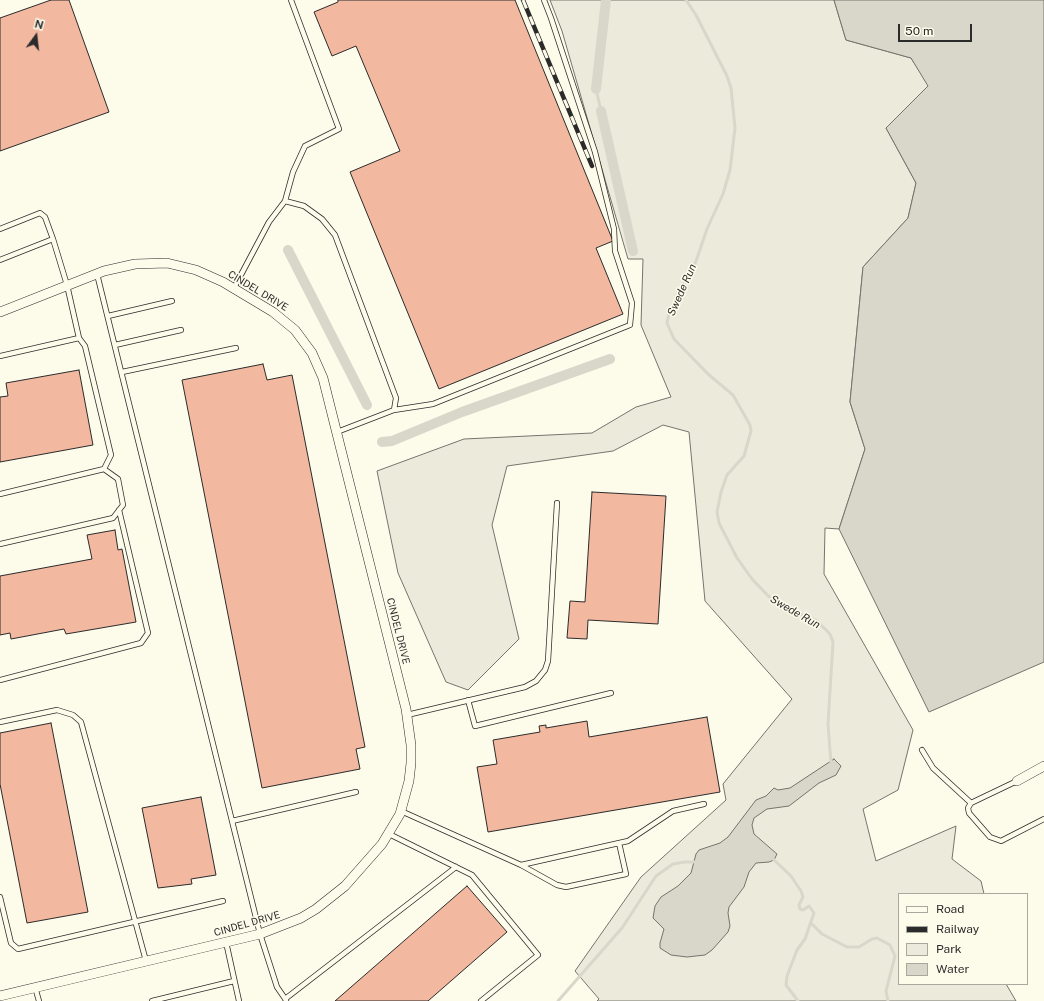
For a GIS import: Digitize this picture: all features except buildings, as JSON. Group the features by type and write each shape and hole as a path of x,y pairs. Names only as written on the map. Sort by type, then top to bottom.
{"street":[{"name":"CINDEL DRIVE","path":"0,312 97,273 136,264 167,263 196,270 234,288 285,320 304,340 318,365 336,432 407,715 411,745 409,781 401,810 390,834 358,872 321,906 301,918 260,934 0,996"},
{"path":"1017,781 1044,766"}],"lane":[{"path":"234,288 269,222 285,201 293,172 305,146 340,129 291,0"},
{"path":"336,432 394,410 433,404 630,325 632,303 616,251 614,229 595,152 552,18 544,0"},
{"path":"285,201 304,206 322,219 335,235 396,398 394,410"},
{"path":"0,229 40,213 45,217 67,285 79,338 85,346 110,455 104,469"},
{"path":"0,260 53,239"},
{"path":"97,273 260,934 277,987 286,1000 456,866"},
{"path":"108,316 172,301"},
{"path":"115,345 182,330"},
{"path":"0,356 79,338"},
{"path":"122,372 236,348"},
{"path":"0,494 104,469 118,479 123,505 112,518 0,544"},
{"path":"407,715 525,686 536,681 545,670 548,661 557,503"},
{"path":"0,680 141,643 145,638 148,633 119,510"},
{"path":"468,700 476,726 611,693"},
{"path":"0,722 57,710 73,716 81,722 146,961"},
{"path":"922,750 933,768 971,803"},
{"path":"1017,781 971,803 968,808 969,813 990,836 1000,841 1044,819"},
{"path":"232,821 356,792"},
{"path":"521,865 628,841 673,811 704,804"},
{"path":"401,810 521,865 557,885 566,887 626,874 619,843"},
{"path":"390,834 472,875 538,955 481,1001"},
{"path":"0,897 11,943 18,949 223,901"},
{"path":"226,942 239,1001"},
{"path":"152,1001 234,981"},
{"path":"35,987 39,1001"}],"green space":[{"path":"550,0 834,0 846,40 911,58 929,86 886,128 916,183 908,218 863,267 850,402 865,449 839,529 825,528 824,574 913,730 898,790 863,809 876,861 956,826 952,859 981,881 984,893 898,893 898,985 1007,985 1016,1001 597,1001 599,999 575,971 641,877 726,800 723,784 792,699 705,601 689,432 663,425 613,451 507,466 492,525 519,639 468,690 446,682 398,573 377,471 464,439 592,433 636,407 671,397 641,325 643,259 628,259 562,31"}],"water":[{"path":"834,0 1044,0 1044,662 929,712 839,529 865,449 850,402 863,267 908,218 916,183 886,128 928,86 911,58 846,40"},
{"path":"834,759 841,766 836,775 819,783 789,806 767,809 754,818 752,825 754,834 777,854 774,860 756,863 749,872 744,887 729,907 728,913 730,926 728,932 712,950 705,955 687,957 671,955 660,948 664,929 653,918 655,906 661,897 678,886 691,873 696,854 699,850 720,843 728,837 756,800 766,796 774,788 778,790 790,788"}],"waterway":[{"path":"596,89 606,0"},
{"name":"Swede Run","path":"686,0 696,15 727,76 731,88 735,128 730,170 723,194 707,229 695,264 690,268 677,301 669,313 667,323 674,339 708,374 733,395 750,425 751,431 744,456 727,475 721,492 717,512 719,523 737,558 752,579 776,604 817,621 830,634 833,642 828,724 831,763"},
{"path":"596,89 601,111"},
{"path":"601,111 633,251"},
{"path":"288,250 367,405"},
{"path":"382,442 392,441 462,412 610,359"},
{"name":"Swede Run","path":"772,858 791,876 801,891 803,897 799,905 800,909 803,910 809,906 814,913 805,939 797,950 787,976 786,985 798,1001"},
{"path":"558,1001 622,928 656,876 673,864 695,862"},
{"name":"Swede Run","path":"811,923 822,934 847,947 859,947 872,939 877,938 890,945 895,956 886,991 888,1001"}],"railway":[{"path":"523,0 592,166"}]}
